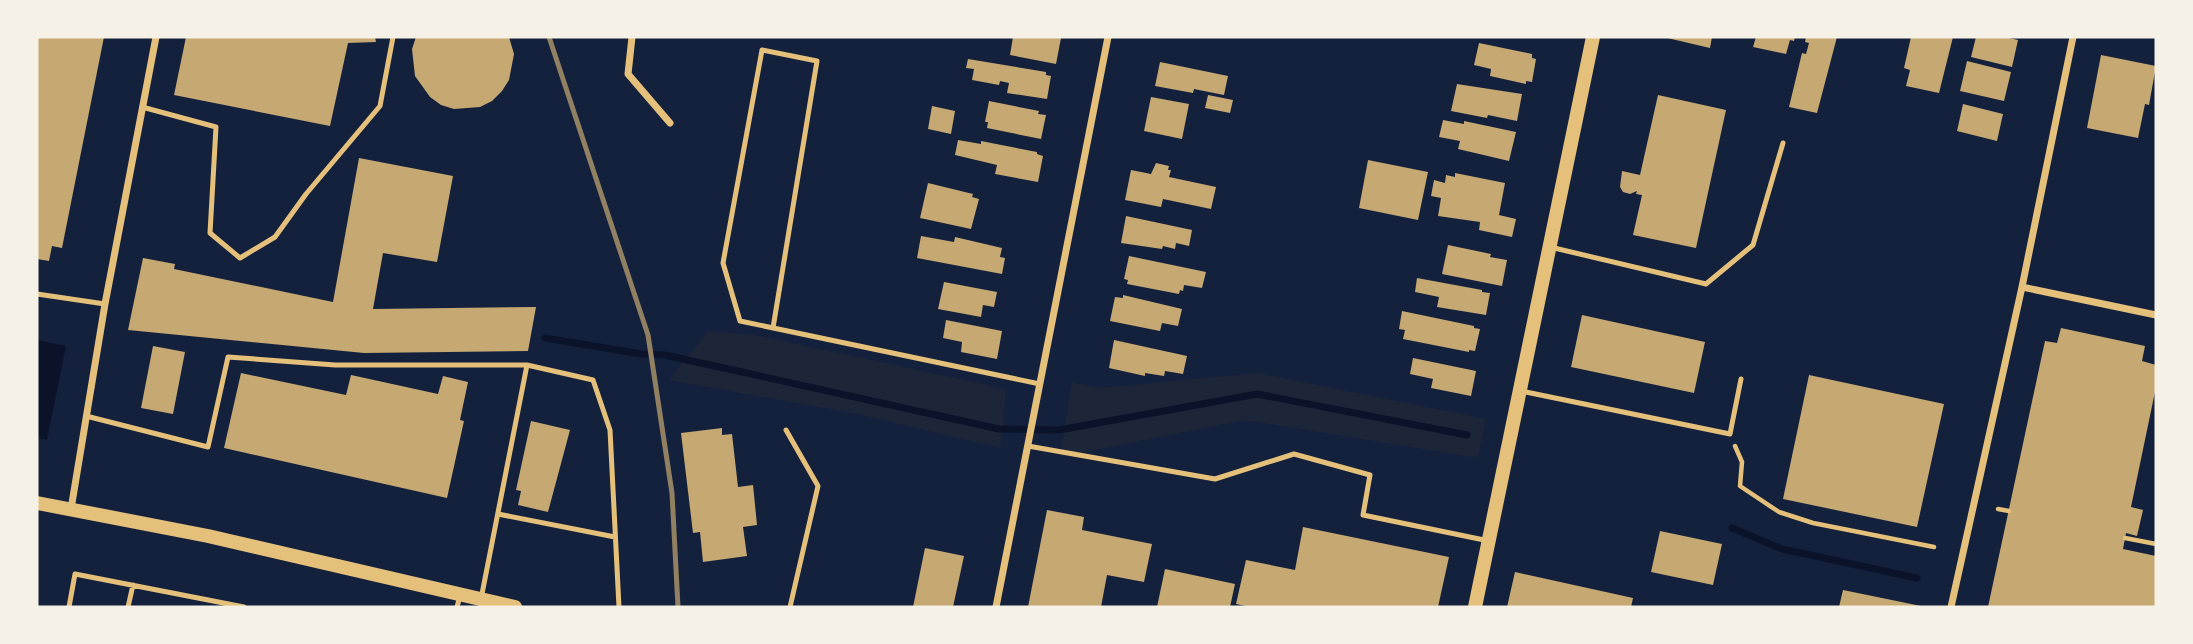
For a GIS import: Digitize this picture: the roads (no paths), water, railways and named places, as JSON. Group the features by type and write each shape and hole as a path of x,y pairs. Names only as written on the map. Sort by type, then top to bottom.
{"main road":[{"path":"1475,607 1594,37"},
{"path":"37,503 208,536 458,601 481,600 514,607"}],"street":[{"path":"71,509 105,304 156,37"},
{"path":"632,37 628,74 670,123"},
{"path":"996,607 1108,37"},
{"path":"1951,607 2022,288 2073,37"},
{"path":"2022,288 2156,315"}],"lane":[{"path":"142,107 216,127 210,233 240,258 275,237 306,194 380,106 393,37"},
{"path":"773,328 817,61 762,50 723,263 740,321 773,328 1040,384"},
{"path":"1550,247 1706,284 1753,245 1783,143"},
{"path":"37,294 105,304"},
{"path":"86,416 208,447 228,356 335,365 527,365 593,380 610,430 619,607"},
{"path":"481,600 527,365"},
{"path":"1521,391 1730,434 1741,379"},
{"path":"786,430 818,486 790,607"},
{"path":"1027,449 1215,479 1294,454 1370,475 1363,515 1490,541"},
{"path":"498,514 615,537"},
{"path":"69,607 75,573 244,607"},
{"path":"128,607 133,585"}],"waterway":[{"path":"545,338 641,354 665,355 999,429 1059,430 1257,394 1467,435"},
{"path":"1732,528 1782,549 1917,578"}],"railway":[{"path":"549,37 648,335 672,493 678,607"}]}
